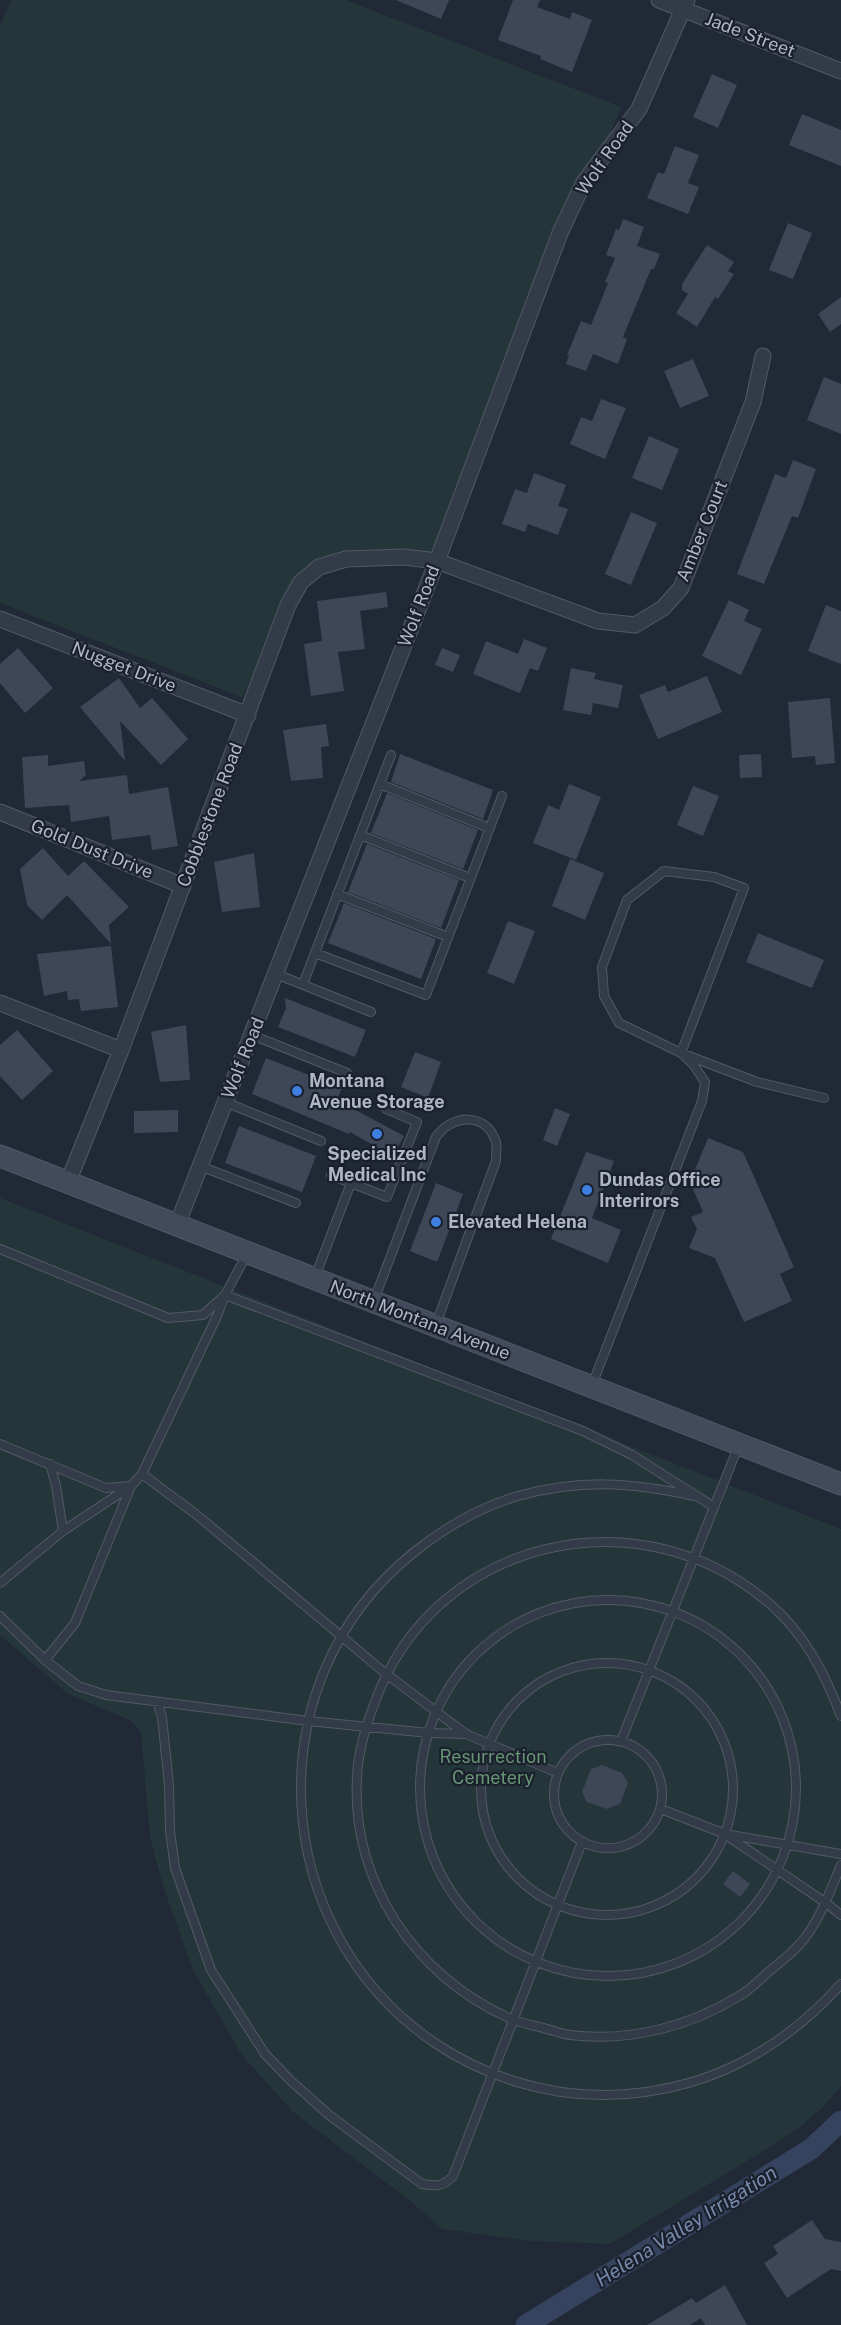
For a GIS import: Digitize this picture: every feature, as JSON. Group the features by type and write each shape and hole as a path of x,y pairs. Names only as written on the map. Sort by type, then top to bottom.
{"main road":[{"name":"North Montana Avenue","path":"0,1156 841,1484"}],"street":[{"name":"Jade Street","path":"659,0 685,5 841,71"},
{"name":"Wolf Road","path":"177,1225 436,561 560,233 584,182 639,109 685,5"},
{"name":"Amber Court","path":"436,561 597,621 635,625 663,609 681,588 753,402 763,356"},
{"name":"Cobblestone Road","path":"68,1182 121,1050 288,605 301,582 319,567 346,559 404,557 436,561"},
{"name":"Nugget Drive","path":"0,619 248,715"},
{"name":"Gold Dust Drive","path":"0,812 183,886"},
{"path":"0,1003 121,1050"}],"lane":[{"path":"303,984 391,754"},
{"path":"380,784 489,828"},
{"path":"315,953 426,995 502,796"},
{"path":"360,835 470,878"},
{"path":"681,1053 744,888 714,877 664,871 627,900 602,967 604,996 619,1023 681,1053 756,1082 824,1098"},
{"path":"337,894 448,937"},
{"path":"276,974 371,1012"},
{"path":"252,1035 347,1073"},
{"path":"591,1386 702,1101 705,1082 693,1064 681,1053"},
{"path":"225,1102 321,1141"},
{"path":"331,1175 387,1197 417,1122 386,1109"},
{"path":"374,1301 436,1137 448,1124 459,1120 481,1123 491,1131 497,1144 496,1161 435,1325"},
{"path":"200,1166 296,1203"},
{"path":"314,1278 351,1183"},
{"path":"0,1249 168,1318 203,1314 225,1295"},
{"path":"0,1583 63,1531 131,1486 142,1474 225,1295 248,1252"},
{"path":"225,1295 583,1431 632,1455 714,1507"},
{"path":"0,1444 106,1488 131,1486"},
{"path":"621,1741 739,1444"},
{"path":"50,1464 63,1531"},
{"path":"142,1474 197,1515 385,1673 466,1734 558,1773"},
{"path":"694,1496 650,1486 605,1483 559,1487 515,1497 473,1514 433,1537 398,1565 367,1598 341,1636 316,1691 308,1721 301,1764 301,1807 306,1850 317,1892 335,1932 357,1968 385,2002 417,2031 453,2055 492,2074 538,2088 585,2095 633,2094 680,2086 726,2070 768,2048 807,2019 841,1984"},
{"path":"45,1660 75,1623 131,1486"},
{"path":"841,1716 826,1678 802,1639 771,1605 735,1578 694,1557 645,1544 594,1541 543,1548 494,1566 451,1594 414,1630 385,1673 366,1727 357,1776 359,1827 372,1877 395,1923 427,1963 466,1996 512,2020 570,2035 630,2036 688,2022 742,1995 806,1937 826,1903 841,1865"},
{"path":"593,1600 641,1602 673,1611 727,1641 759,1676 778,1706 790,1740 797,1787 788,1845 778,1870 756,1905 718,1942 696,1956 671,1966 619,1977 593,1977 566,1973 534,1962 495,1940 475,1922 443,1880 432,1856 424,1830 420,1804 420,1778 436,1711 468,1662 485,1646 525,1619 570,1604 593,1600"},
{"path":"0,1616 45,1660 78,1686 106,1695 308,1721 429,1733 466,1734"},
{"path":"618,1663 650,1670 679,1685 704,1707 722,1736 732,1768 733,1802 725,1834 714,1857 698,1877 678,1894 656,1906 632,1913 606,1916 581,1913 556,1905 529,1889 506,1866 490,1839 482,1808 481,1775 489,1744 504,1715 526,1692 554,1674 585,1664 618,1663"},
{"path":"157,1702 162,1718 175,1868 211,1970 265,2054 291,2081 329,2115 422,2184 436,2186 445,2184 453,2176 582,1842"},
{"path":"606,1739 621,1741 637,1748 650,1760 659,1775 664,1791 661,1809 653,1824 642,1836 628,1844 613,1848 597,1847 582,1842 564,1826 554,1804 554,1788 558,1773 566,1760 584,1745 606,1739"},
{"path":"661,1809 725,1834 841,1854"},
{"path":"725,1834 826,1903 841,1916"}],"green space":[{"path":"11,0 346,0 621,107 437,561 346,559 301,582 242,697 0,603 0,26"},
{"name":"Resurrection Cemetery","path":"0,1198 841,1529 841,2086 823,2107 801,2126 773,2145 610,2244 531,2241 442,2229 409,2200 292,2111 241,2054 193,1970 163,1886 150,1837 141,1732 130,1720 68,1694 0,1635"}],"building":[{"path":"396,0 449,0 441,19"},
{"path":"513,0 540,0 537,7 570,19 572,12 592,20 572,72 540,59 541,56 498,40"},
{"path":"712,74 737,85 718,128 693,117"},
{"path":"802,114 841,130 841,166 789,145"},
{"path":"675,146 699,155 688,183 699,187 688,214 647,198 658,172 664,174"},
{"path":"623,219 644,227 637,246 660,254 654,269 651,269 623,337 627,339 618,364 593,354 586,371 566,364 569,356 567,355 581,321 591,325 608,283 605,282 615,258 606,255 616,229 619,230"},
{"path":"788,223 812,233 793,279 769,270"},
{"path":"707,245 734,262 728,271 734,274 718,299 715,297 697,327 676,313 688,294 682,290 682,284"},
{"path":"841,297 841,324 830,332 818,314"},
{"path":"693,359 709,396 680,408 664,371"},
{"path":"824,377 841,384 841,434 807,420"},
{"path":"601,399 626,408 605,459 570,444 581,417 592,421"},
{"path":"649,436 679,449 662,490 632,478"},
{"path":"793,460 816,469 798,518 792,516 764,584 737,574 775,474 786,478"},
{"path":"534,473 566,485 558,506 568,509 558,535 528,524 525,532 502,524 515,489 527,493"},
{"path":"631,512 657,523 631,585 605,574"},
{"path":"386,592 388,607 360,611 365,649 338,652 344,691 311,696 304,644 322,641 317,601"},
{"path":"729,600 749,610 744,621 762,629 741,675 702,656"},
{"path":"826,605 841,611 841,664 808,651"},
{"path":"524,639 547,648 538,671 530,668 520,693 473,674 486,641 518,654"},
{"path":"18,648 53,688 25,713 0,683 0,664"},
{"path":"442,648 460,655 453,672 435,665"},
{"path":"571,668 596,673 594,679 623,685 618,708 593,703 591,715 563,710"},
{"path":"707,676 722,712 658,739 639,695 665,685 668,692"},
{"path":"119,678 140,708 152,698 188,739 161,765 120,721 125,761 80,707"},
{"path":"830,698 835,763 816,765 815,756 792,758 788,702"},
{"path":"326,724 329,746 321,747 323,778 291,781 283,730"},
{"path":"400,754 493,790 483,819 391,782"},
{"path":"761,754 762,777 740,778 739,755"},
{"path":"48,755 48,766 84,761 86,775 79,781 127,775 129,794 168,787 178,846 152,850 150,835 112,840 109,816 71,822 69,805 25,808 22,757"},
{"path":"569,784 601,797 576,860 533,843 548,805 559,810"},
{"path":"693,786 719,796 703,836 677,825"},
{"path":"387,793 478,830 463,869 371,833"},
{"path":"367,844 459,880 441,928 348,892"},
{"path":"43,848 68,876 84,861 129,907 109,925 111,944 67,895 42,920 27,905 20,869"},
{"path":"254,853 260,907 222,912 214,862"},
{"path":"570,859 604,873 585,920 552,906"},
{"path":"344,903 436,939 421,979 328,943"},
{"path":"508,921 535,931 514,984 487,973"},
{"path":"758,933 824,960 812,988 746,962"},
{"path":"111,946 118,1007 81,1011 79,999 68,1000 67,991 44,996 37,954"},
{"path":"285,998 366,1030 355,1057 278,1027 286,1008"},
{"path":"186,1025 190,1080 160,1082 151,1032"},
{"path":"17,1030 53,1071 22,1100 0,1076 0,1045"},
{"path":"415,1052 441,1062 428,1098 401,1087"},
{"name":"Montana Avenue Storage","path":"266,1058 342,1088 337,1100 404,1136 393,1156 350,1132 349,1134 252,1094"},
{"path":"555,1108 570,1114 557,1146 543,1140"},
{"path":"178,1110 178,1132 134,1133 134,1111"},
{"path":"239,1126 316,1156 302,1192 225,1163"},
{"path":"708,1138 743,1152 794,1267 780,1274 792,1301 744,1322 715,1258 689,1248 697,1229 691,1217 703,1212 690,1182"},
{"name":"Dundas Office Interirors","path":"586,1152 614,1161 592,1218 621,1230 608,1263 551,1239"},
{"name":"Elevated Helena","path":"436,1183 463,1194 437,1262 410,1251"},
{"path":"602,1765 622,1773 628,1783 620,1804 607,1809 587,1802 582,1792 591,1769"},
{"path":"733,1871 750,1884 740,1897 723,1884"},
{"path":"812,2220 825,2239 841,2242 841,2271 831,2269 787,2298 764,2263 778,2254 773,2246"},
{"path":"725,2285 747,2325 705,2325 701,2318 690,2325 647,2325 692,2298 696,2303"}],"waterway":[{"name":"Helena Valley Irrigation","path":"526,2325 811,2149 841,2121"}],"place":[{"name":"Montana Avenue Storage","path":"297,1091"},
{"name":"Specialized Medical Inc","path":"377,1134"},
{"name":"Dundas Office Interirors","path":"587,1190"},
{"name":"Elevated Helena","path":"436,1222"}]}
